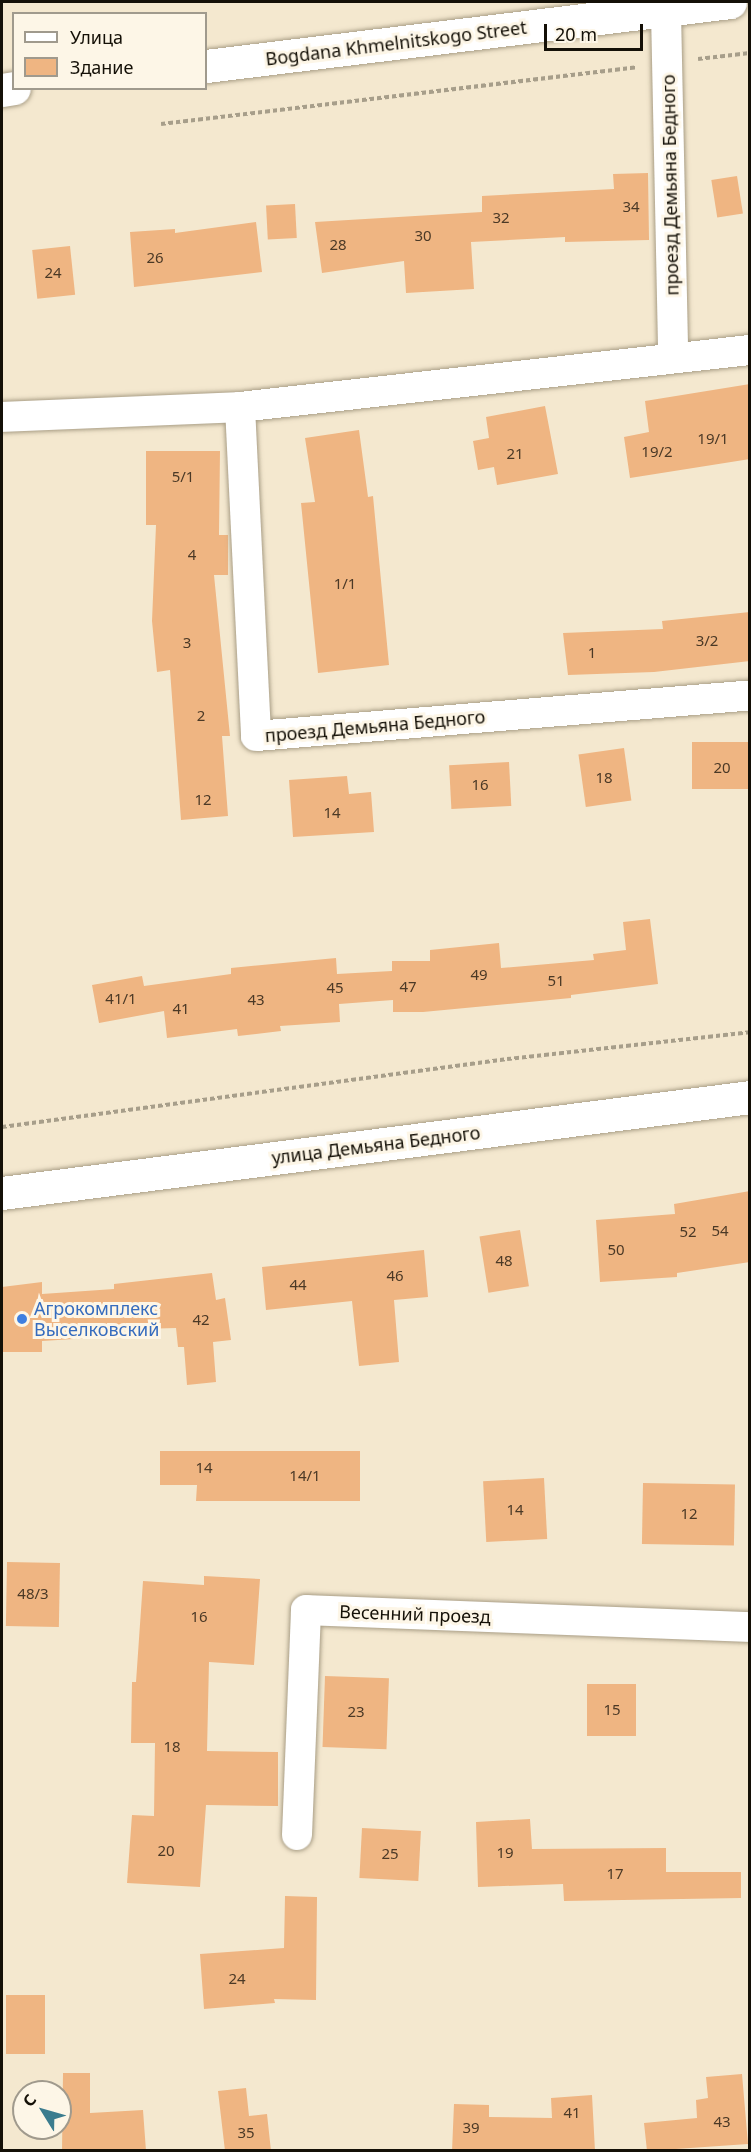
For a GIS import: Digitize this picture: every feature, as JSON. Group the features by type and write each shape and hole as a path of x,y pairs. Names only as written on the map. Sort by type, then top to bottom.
{"street":[{"name":"Bogdana Khmelnitskogo Street","path":"207,66 666,12 730,2"},
{"name":"проезд Демьяна Бедного","path":"666,12 673,358"},
{"path":"2,417 240,407 750,350"},
{"name":"проезд Демьяна Бедного","path":"240,407 256,736 750,695"},
{"name":"улица Демьяна Бедного","path":"2,1193 750,1097"},
{"name":"Весенний проезд","path":"297,1835 306,1610 750,1627"}],"path":[{"path":"161,124 750,53"},
{"path":"2,1127 507,1059 750,1032"}],"building":[{"path":"648,173 649,240 565,242 565,237 471,242 474,289 406,293 404,261 322,273 315,222 482,212 482,196 614,189 613,174"},
{"path":"737,176 743,214 717,218 711,180"},
{"path":"295,204 297,238 268,239 266,206"},
{"path":"256,222 262,272 134,287 130,232 175,229 175,233"},
{"path":"70,246 75,295 37,299 32,250"},
{"path":"750,384 750,459 630,478 624,437 649,432 645,401"},
{"path":"545,406 558,474 497,485 494,467 478,470 473,441 489,438 486,417"},
{"path":"359,430 368,497 373,496 389,665 318,673 301,503 315,502 305,438"},
{"path":"146,451 220,451 219,535 228,535 228,575 214,575 230,736 222,736 228,816 181,820 170,670 157,672 152,621 156,525 146,525"},
{"path":"750,612 750,661 654,672 568,675 563,633 663,629 662,621"},
{"path":"692,742 750,742 750,789 692,789"},
{"path":"624,748 631,800 586,807 578,754"},
{"path":"509,762 511,806 451,809 449,765"},
{"path":"347,776 349,794 371,792 374,832 293,837 289,780"},
{"path":"650,919 658,984 571,995 571,998 423,1012 393,1012 393,1000 339,1004 340,1022 280,1026 281,1031 238,1036 237,1029 167,1038 164,1011 99,1023 92,985 142,976 144,986 231,974 231,968 336,958 337,974 392,971 392,961 430,961 430,950 499,943 501,968 594,960 593,954 626,950 623,922"},
{"path":"750,1191 750,1262 677,1273 677,1277 600,1282 596,1220 675,1214 674,1204"},
{"path":"520,1230 529,1286 488,1293 480,1236"},
{"path":"424,1250 428,1297 394,1300 399,1362 359,1366 352,1301 266,1310 262,1267"},
{"path":"212,1273 216,1300 225,1298 231,1340 213,1342 216,1382 187,1385 184,1347 178,1347 176,1328 104,1330 105,1337 42,1341 42,1352 2,1352 2,1287 42,1282 42,1294 114,1289 114,1284"},
{"path":"160,1451 360,1451 360,1501 196,1501 197,1485 160,1485"},
{"path":"544,1478 547,1539 486,1542 483,1481"},
{"path":"643,1483 735,1485 734,1546 642,1544"},
{"path":"7,1562 60,1563 59,1627 6,1626"},
{"path":"204,1576 260,1579 254,1665 209,1662 207,1751 278,1752 278,1806 206,1805 200,1887 127,1883 132,1815 154,1816 155,1743 131,1743 132,1682 136,1682 143,1581 204,1585"},
{"path":"325,1676 389,1678 386,1749 323,1747"},
{"path":"587,1684 636,1684 636,1736 587,1736"},
{"path":"530,1819 532,1849 666,1848 666,1872 741,1872 741,1898 564,1901 563,1884 478,1887 476,1822"},
{"path":"362,1828 421,1831 418,1881 359,1878"},
{"path":"285,1896 317,1897 316,2000 274,1999 275,2003 204,2009 200,1954 284,1948"},
{"path":"6,1995 45,1995 45,2054 6,2054"},
{"path":"63,2073 90,2073 90,2113 143,2110 146,2151 62,2151 62,2140 72,2140 72,2080 63,2080"},
{"path":"742,2074 748,2144 647,2151 644,2123 697,2118 696,2100 708,2098 706,2077"},
{"path":"246,2088 249,2116 267,2114 271,2151 225,2151 218,2091"},
{"path":"592,2095 595,2151 452,2151 454,2104 489,2105 489,2117 552,2118 551,2098"}],"place":[{"name":"Агрокомплекс Выселковский","path":"22,1319"}]}
